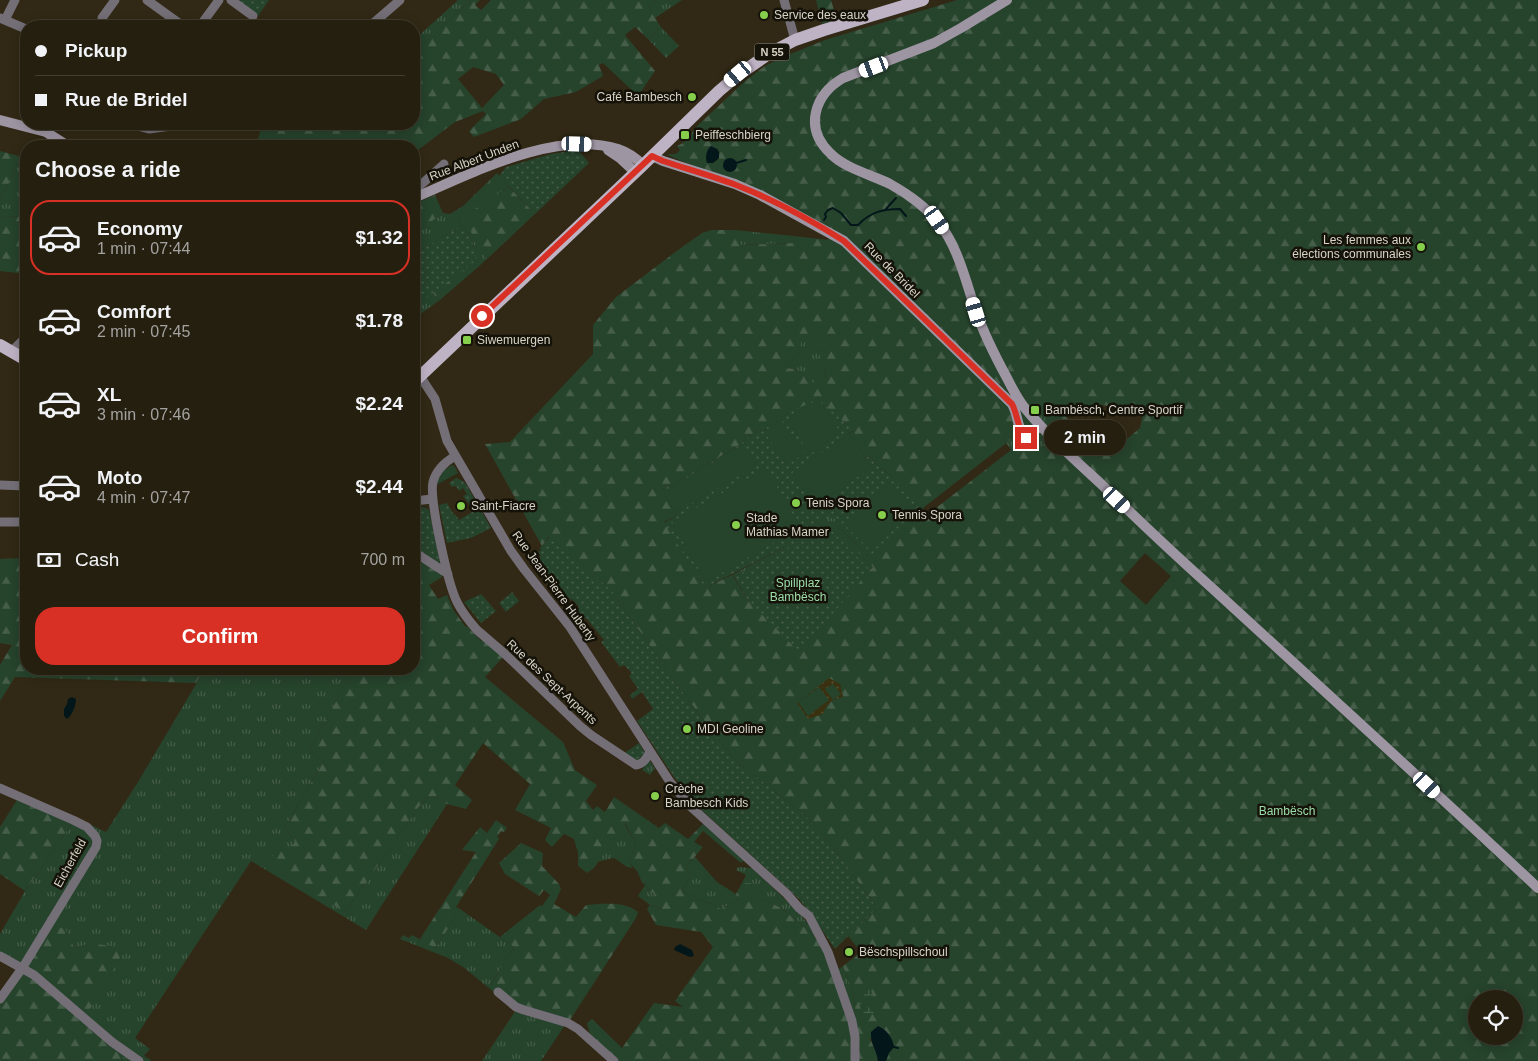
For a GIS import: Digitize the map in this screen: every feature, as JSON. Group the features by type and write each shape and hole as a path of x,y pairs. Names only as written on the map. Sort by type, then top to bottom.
{"main road":[{"name":"N 55","path":"420,376 738,74 770,53 795,40 889,5 923,0"},
{"path":"1007,0 934,43 832,84 823,94 817,107 815,120 817,133 823,146 832,156 896,188 920,204 937,220 950,239 960,260 976,312 994,354 1022,404 1040,426 1174,553 1538,888"},
{"path":"0,120 20,125"},
{"path":"38,130 46,132 59,140"},
{"name":"Rue Albert Unden","path":"420,193 499,162 538,150 577,144 617,148 644,164"},
{"name":"Rue de Bridel","path":"644,164 663,161 735,184 760,195 844,241 1012,404 1021,433 1026,438 1040,426"},
{"path":"6,348 20,356"}],"street":[{"path":"14,0 3,19 20,26"},
{"path":"102,18 115,0"},
{"path":"147,0 175,20"},
{"path":"204,20 219,0"},
{"path":"231,0 253,16"},
{"path":"377,20 400,0"},
{"path":"784,0 795,40"},
{"name":"Rue Albert Unden","path":"420,189 444,164"},
{"path":"6,348 20,342"},
{"name":"Rue Jean-Pierre Huberty","path":"420,382 435,399 447,442 511,551 570,627 650,752"},
{"name":"Rue des Sept-Arpents","path":"455,456 439,469 433,481 432,499 451,588 466,617 477,630 591,736 636,765 644,761 650,752"},
{"path":"0,485 20,486"},
{"path":"420,500 432,499"},
{"path":"0,522 20,522"},
{"path":"420,556 448,574"},
{"path":"650,752 670,782 690,806 787,894 814,924 828,952 850,1013 855,1037 855,1061"},
{"name":"Eicherfeld","path":"0,788 87,827 97,841 96,847 23,967 0,999"},
{"path":"0,956 23,967 112,1042 139,1061"},
{"path":"498,992 516,1007 568,1023 578,1029 614,1061"}],"green space":[{"path":"236,0 269,0 258,16"},
{"path":"458,0 470,0 420,47 420,35"},
{"path":"470,0 480,0 475,5 481,10 491,0 655,0 648,7 661,27 648,39 635,27 625,35 655,71 638,96 603,63 599,65 603,76 576,92 544,99 521,119 474,137 469,131 486,114 483,111 455,122 420,148 420,140 257,140 260,130 420,130 420,47","holes":["473,67 496,74 504,85 482,108 458,79"]},
{"path":"655,0 682,0 655,18 648,7"},
{"path":"816,0 831,0 837,20 822,24"},
{"name":"Bambësch","path":"957,0 1538,0 1538,1061 886,1061 888,1053 894,1047 887,1033 870,1039 877,1053 878,1061 618,1061 591,1038 587,1023 592,1019 622,1048 654,1003 683,1007 675,1001 713,947 701,932 656,925 647,909 650,905 662,909 654,894 642,882 637,871 629,862 636,844 625,823 594,868 587,873 578,866 578,853 574,839 564,834 552,847 545,840 551,828 515,810 530,784 483,743 455,785 472,800 466,809 447,804 436,796 425,798 345,912 269,863 278,844 288,850 295,842 285,827 324,761 309,751 350,675 420,675 420,566 423,561 441,574 442,577 429,585 438,599 447,595 454,611 465,626 481,641 483,639 503,657 485,677 563,742 575,770 597,785 586,801 593,810 597,806 605,812 614,797 659,828 665,823 688,839 704,823 744,860 741,863 703,831 694,842 703,847 686,867 691,876 682,891 721,909 738,900 736,894 742,883 751,883 754,900 764,899 781,908 815,936 825,955 855,1036 858,1030 853,1013 855,1011 853,992 843,966 861,952 848,936 877,908 830,843 804,814 737,762 725,748 680,689 611,590 549,537 542,546 485,444 510,442 593,354 593,325 616,297 702,233 711,230 735,230 741,245 793,243 794,236 828,240 830,232 760,195 668,155 676,154 680,150 677,146 691,135 694,129 745,81 765,66 825,40","holes":["717,148 719,158 716,161 711,163 707,159","822,336 820,357 827,363 824,378 815,378 814,383 796,369 785,368 787,362 796,357 802,340 811,341","1009,382 1028,398 1044,417 1059,409 1103,405 1143,414 1140,428 1114,450 1110,447 1103,453 1065,416 1059,417 1058,444 1029,449 1023,444 1011,450 927,515 923,508 1018,434 1013,414 999,393","788,413 853,431 849,434 866,458 870,456 876,464 892,476 869,557 840,528 837,531 873,567 870,570 865,565 749,602 732,575 705,588 664,522 677,515 662,490 740,445 758,429 762,431","1145,553 1171,576 1146,605 1120,581","840,684 843,697 835,698 826,705"]},
{"path":"661,27 679,46 666,58 648,39"},
{"path":"578,150 589,163 535,214 499,176 506,167 551,154"},
{"path":"0,151 20,156 20,161 0,199"},
{"path":"20,161 20,216 0,217 0,199"},
{"path":"497,173 509,187 463,217 487,259 477,268 477,251 463,225 420,250 421,228 443,213 450,214 463,206"},
{"path":"509,187 535,214 487,259 462,217"},
{"path":"435,195 443,213 420,230 420,201"},
{"path":"20,216 20,273 0,271 0,217"},
{"path":"463,225 477,251 477,260 420,303 420,250"},
{"path":"735,230 794,236 793,243 740,245"},
{"path":"477,260 477,268 440,300 436,298 433,292"},
{"path":"433,292 436,298 440,300 420,314 420,302"},
{"path":"822,336 827,363 824,378 814,384 796,369 785,368 787,362 796,357 802,339"},
{"path":"1009,382 1028,398 1044,416 1059,409 1065,416 1059,418 1058,444 1029,449 1023,444 1011,450 1006,443 1018,434 999,393"},
{"name":"Spillplaz Bambësch","path":"818,399 853,430 849,434 866,458 870,456 876,464 892,476 921,505 869,557 840,528 843,524 838,520 830,518 822,522 813,523 817,532 827,526 870,570 818,631 797,651 749,602 734,577 789,547 786,546 705,588 664,523 677,515 662,490 740,445 758,429 762,431 788,413"},
{"path":"818,399 841,433 810,454 787,420"},
{"path":"781,420 804,453 788,465 764,432"},
{"path":"849,434 872,467 816,506 792,473"},
{"path":"744,444 757,465 676,513 663,492"},
{"path":"452,465 458,473 436,485 443,471"},
{"name":"Stade Mathias Mamer","path":"766,468 800,527 706,582 672,522"},
{"path":"456,478 466,484 491,528 471,538 447,543 439,505 447,503 459,520 472,512 471,510 473,509 463,496 467,494 463,488 459,491 456,486 452,487 449,483"},
{"name":"Tennis Spora","path":"891,482 914,506 870,550 846,526"},
{"path":"420,507 429,510 440,562 436,564 420,552"},
{"path":"833,517 844,524 838,531 873,567 870,570 817,532 813,523"},
{"path":"550,537 611,590 680,689 725,748 737,762 804,814 830,843 877,908 835,949 799,899 692,801 674,777 637,721 653,709 642,692 632,699 630,695 638,689 629,676 631,672 624,665 620,667 601,642 604,640 576,609 579,607 572,599 570,600 536,560 541,556 538,552 541,550 540,548"},
{"path":"786,546 790,547 734,577 732,575"},
{"path":"20,558 20,675 201,675 196,683 15,677 0,701 0,665 12,645 0,643 0,559"},
{"path":"512,592 519,601 506,612 499,603"},
{"path":"481,594 496,611 481,623 464,602"},
{"path":"201,675 350,675 309,751 324,761 285,827 295,842 289,851 278,845 345,912 425,798 436,796 447,804 366,930 251,861 135,1038 150,1049 144,1056 151,1060 121,1061 128,1049 85,1016 120,958 90,943 75,949 65,929 34,975 16,982 0,1005 0,994 16,972 16,968 0,959 0,934 25,891 72,823 62,811 106,832"},
{"path":"833,684 841,694 833,700 825,689"},
{"path":"819,687 829,700 808,716 798,702"},
{"path":"639,743 645,753 637,761 623,754"},
{"path":"649,760 655,768 650,775 642,770"},
{"path":"17,800 72,823 25,891 0,874 0,827"},
{"path":"496,820 507,828 504,832 501,831 497,837 499,839 456,907 460,909 436,948 423,942 420,939 476,852 462,850 480,827 487,833"},
{"path":"624,823 636,844 629,862 633,868 627,867 614,858 597,862"},
{"path":"521,843 543,853 542,866 559,884 561,889 554,904 576,917 586,905 620,905 632,908 638,912 636,918 568,1023 526,1010 508,1000 491,984 514,947 500,937 540,905 542,906 550,895 544,890 539,896 505,874 499,863"},
{"path":"695,857 717,882 736,894 738,900 721,909 682,891 691,876 686,867"},
{"path":"738,867 752,868 788,902 790,901 815,936 781,908 764,899 754,901 751,884 742,883 746,875 736,870"},
{"path":"645,885 654,894 663,909 650,905 638,896"},
{"path":"460,909 514,947 491,984 568,1023 576,1031 565,1025 541,1061 482,1061 516,1010 463,967 448,958 400,939 403,935 409,938 412,935 436,948"},
{"path":"53,925 65,929 75,949 90,943 117,947 120,958 83,1021 125,1055 121,1061 0,1061 0,1005 16,982 23,976 34,975 31,965 33,956"},
{"path":"843,966 853,992 855,1011 853,1013 858,1030 855,1037 833,974"},
{"path":"869,983 877,1011 875,1014 870,1013 866,1018 861,1010 856,993 858,988"}],"sand":[{"path":"829,678 840,684 843,697 830,702 823,714 808,719 797,703"}],"shaded area":[{"path":"711,146 719,152 719,158 713,163 707,163 706,154"},
{"path":"730,158 735,160 737,165 735,170 730,172 725,170 723,165 725,160"},
{"path":"72,697 76,699 75,704 72,713 67,719 64,716 64,709 68,699"},
{"path":"680,944 692,950 694,956 690,957 674,950"},
{"path":"878,1026 891,1037 894,1047 886,1061 878,1061 872,1040 871,1032"}],"waterway":[{"path":"736,163 746,160"},
{"path":"886,209 896,198"},
{"path":"824,220 825,214 833,208 841,213 851,225 858,225 872,214 888,210 900,209 906,216"},
{"path":"894,1047 898,1048"}],"place":[{"name":"Service des eaux","path":"764,15"},
{"name":"Café Bambesch","path":"692,97"},
{"name":"Peiffeschbierg","path":"685,135"},
{"name":"Les femmes aux élections communales","path":"1421,247"},
{"name":"Siwemuergen","path":"467,340"},
{"name":"Bambësch, Centre Sportif","path":"1035,410"},
{"name":"Tenis Spora","path":"796,503"},
{"name":"Saint-Fiacre","path":"461,506"},
{"name":"Tennis Spora","path":"882,515"},
{"name":"Stade Mathias Mamer","path":"736,525"},
{"name":"MDI Geoline","path":"687,729"},
{"name":"Crèche Bambesch Kids","path":"655,796"},
{"name":"Bëschspillschoul","path":"849,952"}],"route":[{"path":"482,316 652,156 735,184 760,195 844,241 1012,404 1021,433 1026,438"}]}
